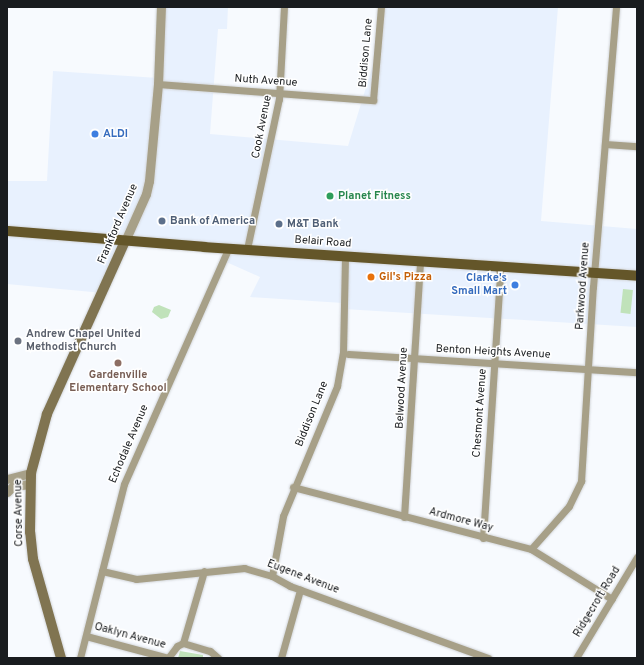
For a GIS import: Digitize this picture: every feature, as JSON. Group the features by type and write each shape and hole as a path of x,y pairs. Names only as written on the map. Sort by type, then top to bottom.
{"main road":[{"name":"Belair Road","path":"7,231 228,249 247,249 637,276"},
{"name":"Frankford Avenue","path":"47,414 125,240"},
{"name":"Corse Avenue","path":"47,414 30,478 30,532 33,559 61,658"}],"street":[{"name":"Frankford Avenue","path":"125,240 146,194 158,84 161,7"},
{"name":"Cook Avenue","path":"247,249 279,93 284,7"},
{"name":"Biddison Lane","path":"373,100 381,7"},
{"name":"Parkwood Avenue","path":"530,549 569,506 580,487 594,273 616,7"},
{"name":"Nuth Avenue","path":"158,84 373,100"},
{"path":"605,144 637,146"},
{"name":"Echodale Avenue","path":"80,658 124,484 228,249"},
{"name":"Biddison Lane","path":"272,576 283,516 293,487 337,386 343,353 345,256"},
{"name":"Belwood Avenue","path":"404,517 420,261"},
{"name":"Chesmont Avenue","path":"483,538 500,276 499,266"},
{"name":"Benton Heights Avenue","path":"348,354 637,372"},
{"path":"7,479 30,478"},
{"path":"7,492 13,486 30,478"},
{"name":"Ardmore Way","path":"293,487 483,538 530,549 612,599"},
{"name":"Ridgecroft Road","path":"576,658 612,599 634,568 637,557"},
{"name":"Eugene Avenue","path":"102,571 136,579 244,568 272,576 300,590 488,658"},
{"path":"183,643 204,571"},
{"path":"281,658 300,590"},
{"name":"Oaklyn Avenue","path":"86,636 168,658"},
{"path":"168,658 177,646 183,643 210,651 218,658"}],"shaded area":[{"path":"162,7 228,7 227,29 218,29 210,134 348,146 380,42 382,7 558,7 541,221 637,229 637,327 344,309 343,303 250,297 260,277 224,261 230,249 125,240 103,293 7,284 7,181 47,181 53,71 158,78"}],"green space":[{"path":"623,289 633,290 630,314 620,313"},
{"path":"159,305 171,310 168,317 161,319 152,312 154,307"},
{"path":"180,651 203,655 203,658 178,658"}],"place":[{"name":"ALDI","path":"95,134"},
{"name":"Planet Fitness","path":"330,196"},
{"name":"Bank of America","path":"162,221"},
{"name":"M&T Bank","path":"279,224"},
{"name":"Gil's Pizza","path":"371,277"},
{"name":"Clarke's Small Mart","path":"515,285"},
{"name":"Andrew Chapel United Methodist Church","path":"18,341"},
{"name":"Gardenville Elementary School","path":"118,363"}]}
